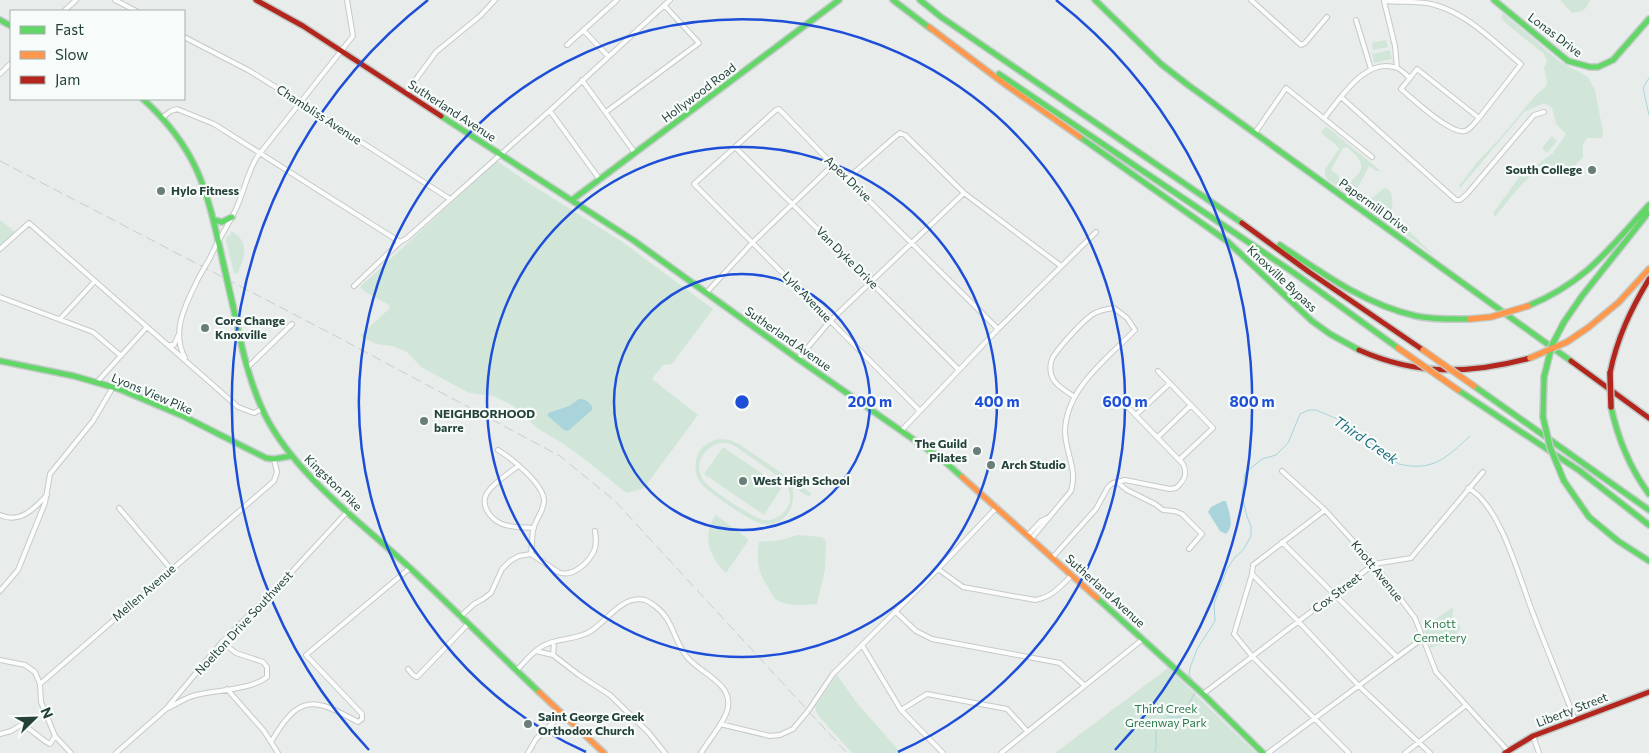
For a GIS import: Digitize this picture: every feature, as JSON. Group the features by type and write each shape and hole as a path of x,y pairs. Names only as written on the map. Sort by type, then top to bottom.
{"main road":[{"name":"Sutherland Avenue","path":"256,0 265,2 303,26 633,240 798,359 943,460 1203,694 1263,753"},
{"name":"Hollywood Road","path":"572,200 839,0"},
{"path":"894,0 929,27 1280,264 1458,390 1576,470 1649,525"},
{"path":"920,0 941,17 1235,218 1649,510"},
{"name":"Papermill Drive","path":"1095,0 1161,64 1188,85 1649,418"},
{"name":"Lonas Drive","path":"1494,0 1568,61 1582,67 1593,68 1602,66 1617,58 1649,19"},
{"name":"Knoxville Bypass","path":"929,27 1014,91 1228,242 1305,315 1339,339 1381,358 1441,371 1478,370 1507,365 1530,358 1566,342 1590,327 1619,302 1649,269"},
{"name":"Kingston Pike","path":"144,100 163,118 182,144 207,192 247,368 262,409 291,456 311,478 410,568 604,753"},
{"name":"Knoxville Bypass","path":"1235,218 1344,287 1378,305 1423,317 1444,320 1492,317 1528,306 1552,295 1586,273 1606,254 1649,205"},
{"path":"1649,210 1564,322 1552,346 1544,377 1543,417 1550,447 1564,482 1589,517 1618,541 1649,561"},
{"path":"214,220 222,222 232,217"},
{"path":"1649,279 1621,329 1610,373 1611,407 1614,426 1630,466 1649,494"},
{"name":"Lyons View Pike","path":"0,361 52,371 113,387 213,431 266,458 274,459"},
{"path":"274,459 291,456"},
{"name":"Liberty Street","path":"1508,752 1533,736 1649,692"}],"street":[{"path":"65,10 76,0"},
{"path":"115,0 134,10"},
{"path":"187,362 182,352 179,334 179,326 185,306 218,239 232,217 243,194 250,169 259,154 301,104 353,36 347,0"},
{"path":"406,93 436,52 480,16 496,0"},
{"path":"567,45 617,0"},
{"path":"354,286 400,242 550,111 670,0"},
{"path":"1251,0 1301,45 1305,43 1327,17"},
{"path":"1397,68 1395,46 1384,0 1434,4 1465,19 1521,64 1479,118 1469,130 1463,132 1456,131 1401,89 1417,69 1479,118"},
{"path":"606,112 699,43 664,5"},
{"path":"1356,20 1371,69"},
{"path":"584,31 608,56"},
{"name":"Chambliss Avenue","path":"185,38 248,70 450,200"},
{"path":"0,74 10,64"},
{"path":"1325,117 1357,78 1371,69 1397,68 1410,78"},
{"path":"582,80 635,154"},
{"path":"1255,133 1286,88 1325,117 1372,157"},
{"path":"1341,97 1456,200 1460,200 1467,194 1534,115 1544,112"},
{"name":"Apex Drive","path":"694,184 779,109 833,166 848,178 998,329"},
{"path":"163,118 174,110 180,110 214,124 400,242"},
{"path":"550,111 600,180"},
{"path":"848,178 896,136 905,134 964,193 1061,266"},
{"name":"Van Dyke Drive","path":"735,147 959,370"},
{"path":"706,292 753,242 833,166"},
{"name":"Lyle Avenue","path":"694,184 920,411"},
{"path":"798,359 830,321 964,193"},
{"path":"0,249 29,223 241,409 254,413 262,409"},
{"path":"901,431 998,329 1096,232"},
{"path":"60,319 95,281"},
{"path":"0,297 94,332 122,356"},
{"path":"1030,537 1044,525 1047,518 1071,491 1074,483 1065,431 1073,396 1082,384 1135,330 1127,318 1114,308 1103,309 1092,314 1059,348 1053,358 1050,365 1052,375 1057,384 1073,396"},
{"path":"247,368 292,324"},
{"path":"97,382 147,327"},
{"path":"168,345 174,345 179,334"},
{"path":"1158,371 1213,428 1179,460"},
{"path":"1136,415 1170,383"},
{"path":"0,591 18,570 45,503 48,479 52,469 68,453 94,421 113,387"},
{"path":"1053,557 1096,509 1108,487 1125,480 1176,488 1185,479 1186,473 1183,464 1122,401"},
{"path":"1158,437 1191,405"},
{"path":"498,450 509,457 534,481 542,492 544,500 534,528 532,554"},
{"name":"Mellen Avenue","path":"40,684 274,481 277,472 274,459"},
{"path":"518,466 489,490 484,501 485,508 494,519 503,525 534,528"},
{"name":"Knott Avenue","path":"1282,471 1325,510 1374,564 1415,618 1436,672 1508,752"},
{"name":"Cox Street","path":"1203,694 1336,595 1374,564 1412,558 1483,472"},
{"path":"1117,482 1163,510 1182,514 1202,534 1188,549"},
{"path":"1468,488 1477,492 1506,538 1575,720"},
{"path":"0,515 7,518 26,514 33,510 46,495"},
{"path":"720,724 770,736 780,735 793,729 808,711 833,674 938,570 997,507"},
{"path":"119,508 171,569"},
{"path":"1325,510 1255,562 1251,569 1252,574 1234,634 1252,656 1349,753"},
{"name":"Noelton Drive Southwest","path":"116,753 166,709 222,642 286,578 348,511"},
{"path":"460,617 474,604 491,593 502,569 519,556 532,554 558,572 563,574 572,573 579,568 594,550 596,542 595,531"},
{"path":"1282,542 1397,657"},
{"path":"272,742 291,714 309,704 324,705 358,722 362,720 362,714 306,656 410,568"},
{"path":"938,570 963,587 1035,600 1044,599 1054,594 1072,575"},
{"path":"1252,574 1359,686 1430,753"},
{"path":"516,670 543,645 589,632 603,623 620,606 632,600 646,600 666,617 673,628 676,639 689,660 697,668 717,681 728,698 728,708 701,753"},
{"path":"895,611 916,631 932,639 1060,663 1084,685"},
{"path":"408,669 413,675 418,677 468,624"},
{"path":"1268,753 1422,638"},
{"path":"1001,753 1142,639"},
{"path":"166,709 193,695 227,688 252,686 261,682 267,676 267,667 263,662 236,653 222,642"},
{"path":"553,655 554,642"},
{"path":"862,645 901,710 943,753"},
{"path":"536,650 553,655 610,695 648,732 665,753"},
{"path":"1,661 25,665 35,672 40,684 40,702 55,736 71,753"},
{"path":"227,688 272,742 278,753"},
{"path":"901,710 927,694 1008,709 1027,731"},
{"path":"1405,753 1465,706"},
{"path":"528,753 536,739 562,714"},
{"path":"0,734 11,731 21,725 26,726 50,744 55,736"},
{"path":"1533,736 1539,753"}],"green space":[{"path":"1560,0 1590,0 1584,10 1572,13"},
{"path":"1503,13 1559,61 1588,77 1595,90 1603,132 1602,138 1587,138 1583,144 1583,157 1565,173 1531,175 1495,217 1493,213 1522,173 1533,168 1553,153 1566,134 1556,124 1552,108 1544,103 1524,112 1461,187 1458,187 1478,161 1546,86 1547,81 1544,68 1547,61 1544,54 1503,21 1501,17"},
{"path":"1386,40 1388,47 1373,50 1372,43"},
{"path":"1390,50 1392,59 1374,63 1372,54"},
{"path":"1327,127 1381,171 1376,171 1369,166 1358,187 1358,192 1363,196 1372,198 1384,188 1388,189 1392,196 1392,223 1408,230 1436,257 1357,199 1349,190 1351,181 1359,173 1361,165 1358,158 1347,147 1343,148 1331,170 1339,176 1339,184 1336,185 1329,181 1325,176 1325,169 1339,149 1321,133"},
{"path":"1552,136 1557,141 1547,153 1542,148"},
{"path":"497,161 621,241 713,309 672,364 663,365 652,379 698,415 642,489 626,493 587,461 537,428 515,407 494,396 469,393 421,367 407,352 392,346 376,344 360,336 390,308 389,305 365,292 360,287"},
{"path":"0,220 16,233 0,246"},
{"path":"232,231 242,241 244,246 244,256 238,274 234,273 226,241 227,236"},
{"path":"721,439 739,444 811,493 809,497 792,486 793,500 788,513 778,522 771,524 757,522 740,513 704,486 697,475 697,456 701,449 711,441","holes":["728,443 786,482 790,502 780,516 771,520 759,518 743,510 705,482 699,470 701,458 714,445"]},
{"name":"West High School","path":"723,447 782,487 764,515 704,474"},
{"path":"716,515 747,538 748,541 726,573 715,560 709,546 709,530"},
{"path":"797,535 822,537 826,541 825,570 817,604 796,605 779,602 773,596 760,572 758,561 759,542 781,540"},
{"name":"Knott Cemetery","path":"1453,607 1452,620 1455,627 1459,624 1461,629 1457,632 1458,635 1450,643 1444,643 1431,648 1423,628"},
{"name":"Third Creek Greenway Park","path":"1168,668 1256,753 1055,753"},
{"path":"837,675 857,703 901,753 852,753 817,714 815,706"}],"water":[{"path":"579,399 588,402 592,406 592,410 568,431 564,430 548,416 548,413 569,406"},
{"path":"1226,501 1231,523 1226,534 1220,531 1208,512 1211,507"}],"waterway":[{"name":"Third Creek","path":"1649,78 1643,88 1649,115"},
{"name":"Third Creek","path":"1197,685 1189,675 1190,668 1197,649 1215,621 1214,604 1227,569 1235,557 1243,550 1251,536 1251,526 1242,495 1245,473 1262,459 1276,455 1288,443 1300,414 1309,410 1316,410 1342,421 1399,464 1411,466 1430,464 1446,457 1470,436"},
{"name":"Third Creek","path":"1154,753 1156,749 1156,725 1168,717 1181,717 1195,693"}],"railway":[{"path":"0,161 328,332 560,456 615,501 847,753"}],"traffic: fast":[{"path":"572,200 839,0"},
{"path":"893,0 931,29"},
{"path":"920,0 941,17 1242,223"},
{"path":"1095,0 1161,64 1188,85 1571,361"},
{"path":"1494,0 1568,61 1590,67 1598,67 1613,60 1649,19"},
{"path":"0,20 10,25"},
{"path":"999,74 1297,275 1398,348"},
{"path":"144,100 162,118 189,154 198,173 212,214 223,262"},
{"path":"441,116 633,240 798,359 943,460 962,477"},
{"path":"1080,137 1227,241 1312,321 1330,334 1359,350"},
{"path":"1528,306 1548,297 1581,275 1608,250 1649,205"},
{"path":"1564,322 1582,296 1648,213"},
{"path":"214,220 222,222 232,217"},
{"path":"1280,245 1345,287 1380,304 1416,316 1470,319"},
{"path":"223,262 233,306"},
{"path":"233,306 246,362 259,402 278,437 294,458 331,497 410,568 539,692"},
{"path":"1544,377 1552,345 1564,322"},
{"path":"0,361 74,376 119,389 183,416 266,458 274,459 291,456"},
{"path":"1543,417 1544,377"},
{"path":"1474,386 1649,510"},
{"path":"1458,390 1580,471 1649,525"},
{"path":"1611,407 1625,452 1649,494"},
{"path":"1543,417 1550,447 1564,481"},
{"path":"1564,481 1589,517 1618,541 1649,561"},
{"path":"1097,598 1203,694 1263,753"}],"traffic: slow":[{"path":"929,27 1006,85 1080,137"},
{"path":"1589,327 1619,302 1649,269"},
{"path":"1470,319 1491,317 1528,306"},
{"path":"1530,358 1567,342 1589,327"},
{"path":"1398,348 1458,390"},
{"path":"1423,350 1474,386"},
{"path":"962,477 1097,598"},
{"path":"539,692 604,753"}],"traffic: jam":[{"path":"256,0 303,26 441,116"},
{"path":"1242,223 1309,272 1423,350"},
{"path":"1610,373 1625,324 1649,279"},
{"path":"1359,350 1402,364 1444,370 1486,367 1530,358"},
{"path":"1571,361 1649,418"},
{"path":"1610,373 1611,407"},
{"path":"1505,753 1533,736 1649,692"}],"place":[{"name":"South College","path":"1592,170"},
{"name":"Hylo Fitness","path":"161,191"},
{"name":"Core Change Knoxville","path":"205,328"},
{"name":"NEIGHBORHOOD barre","path":"424,421"},
{"name":"The Guild Pilates","path":"977,451"},
{"name":"Arch Studio","path":"991,465"},
{"name":"West High School","path":"743,481"},
{"name":"Saint George Greek Orthodox Church","path":"528,724"}]}
